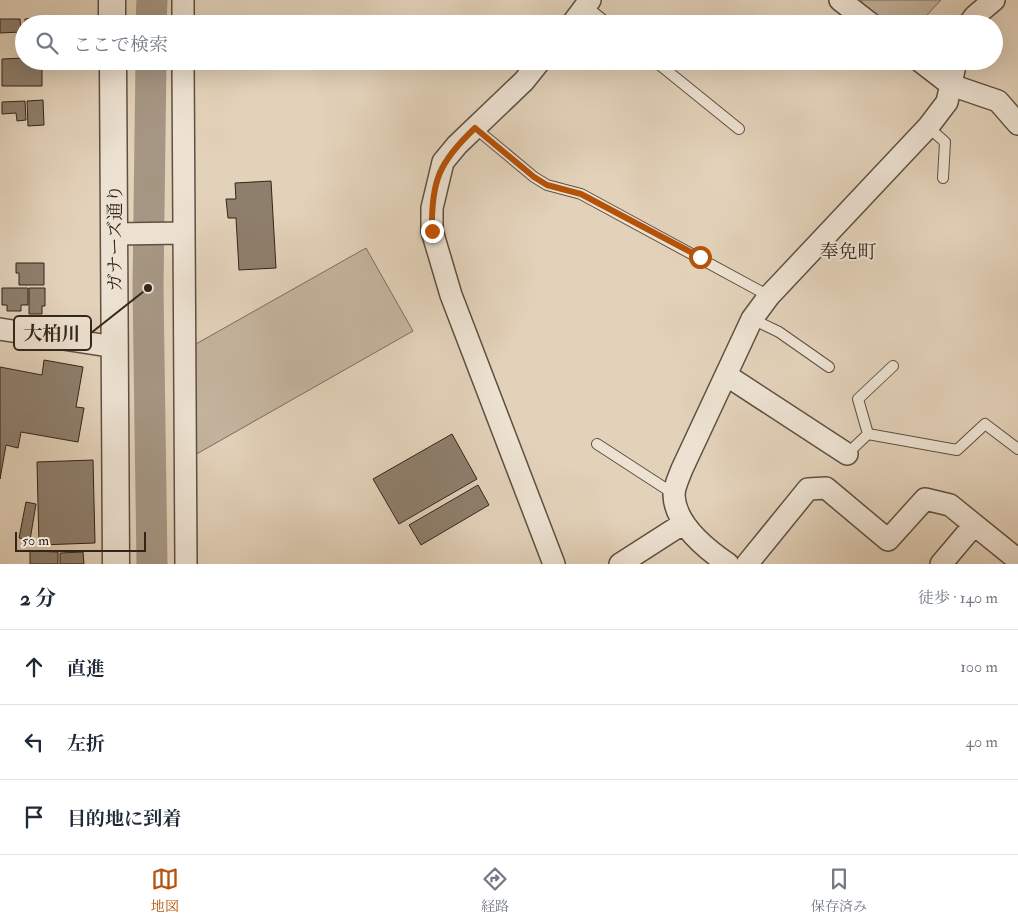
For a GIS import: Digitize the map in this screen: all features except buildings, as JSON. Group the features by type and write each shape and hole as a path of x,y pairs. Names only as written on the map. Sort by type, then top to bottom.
{"street":[{"path":"112,0 112,15"},
{"path":"182,0 183,15"},
{"path":"840,0 859,15"},
{"path":"976,15 994,0"},
{"path":"579,15 588,3"},
{"name":"ガナーズ通り","path":"113,70 116,564"},
{"path":"183,70 186,564"},
{"path":"533,70 524,81 457,145 443,162 432,208 432,231 451,294 554,564"},
{"path":"932,70 951,85 998,102 1018,124"},
{"path":"728,564 714,554 684,522 676,507 674,494 682,469 752,319 769,296 928,127 946,102 954,70"},
{"path":"115,234 184,233"},
{"path":"0,328 115,348"},
{"path":"726,375 847,454"},
{"path":"748,564 808,488 826,488 888,540 925,499 950,505 1018,560"},
{"path":"620,564 684,522"},
{"path":"941,564 974,525"}],"lane":[{"path":"588,3 599,15"},
{"path":"666,70 740,129"},
{"path":"928,127 945,142 943,178"},
{"path":"475,128 534,177 547,185 581,194 769,296"},
{"path":"752,319 779,332 829,367"},
{"path":"868,434 858,398 893,366"},
{"path":"868,434 957,450 985,424 1018,449"},
{"path":"847,454 868,434"},
{"path":"596,444 674,494"}],"shaded area":[{"path":"861,0 941,0 927,15 868,15"},
{"path":"366,248 413,331 193,456 187,349"}],"waterway":[{"path":"151,15 152,0"},
{"path":"151,70 148,288 152,564"}],"place":[{"name":"大柏川","path":"148,288"}],"district":[{"name":"奉免町","path":"848,252"}],"route":[{"path":"432,231 432,208 436,183 443,162 475,128 534,177 547,185 581,194 700,257"}]}
